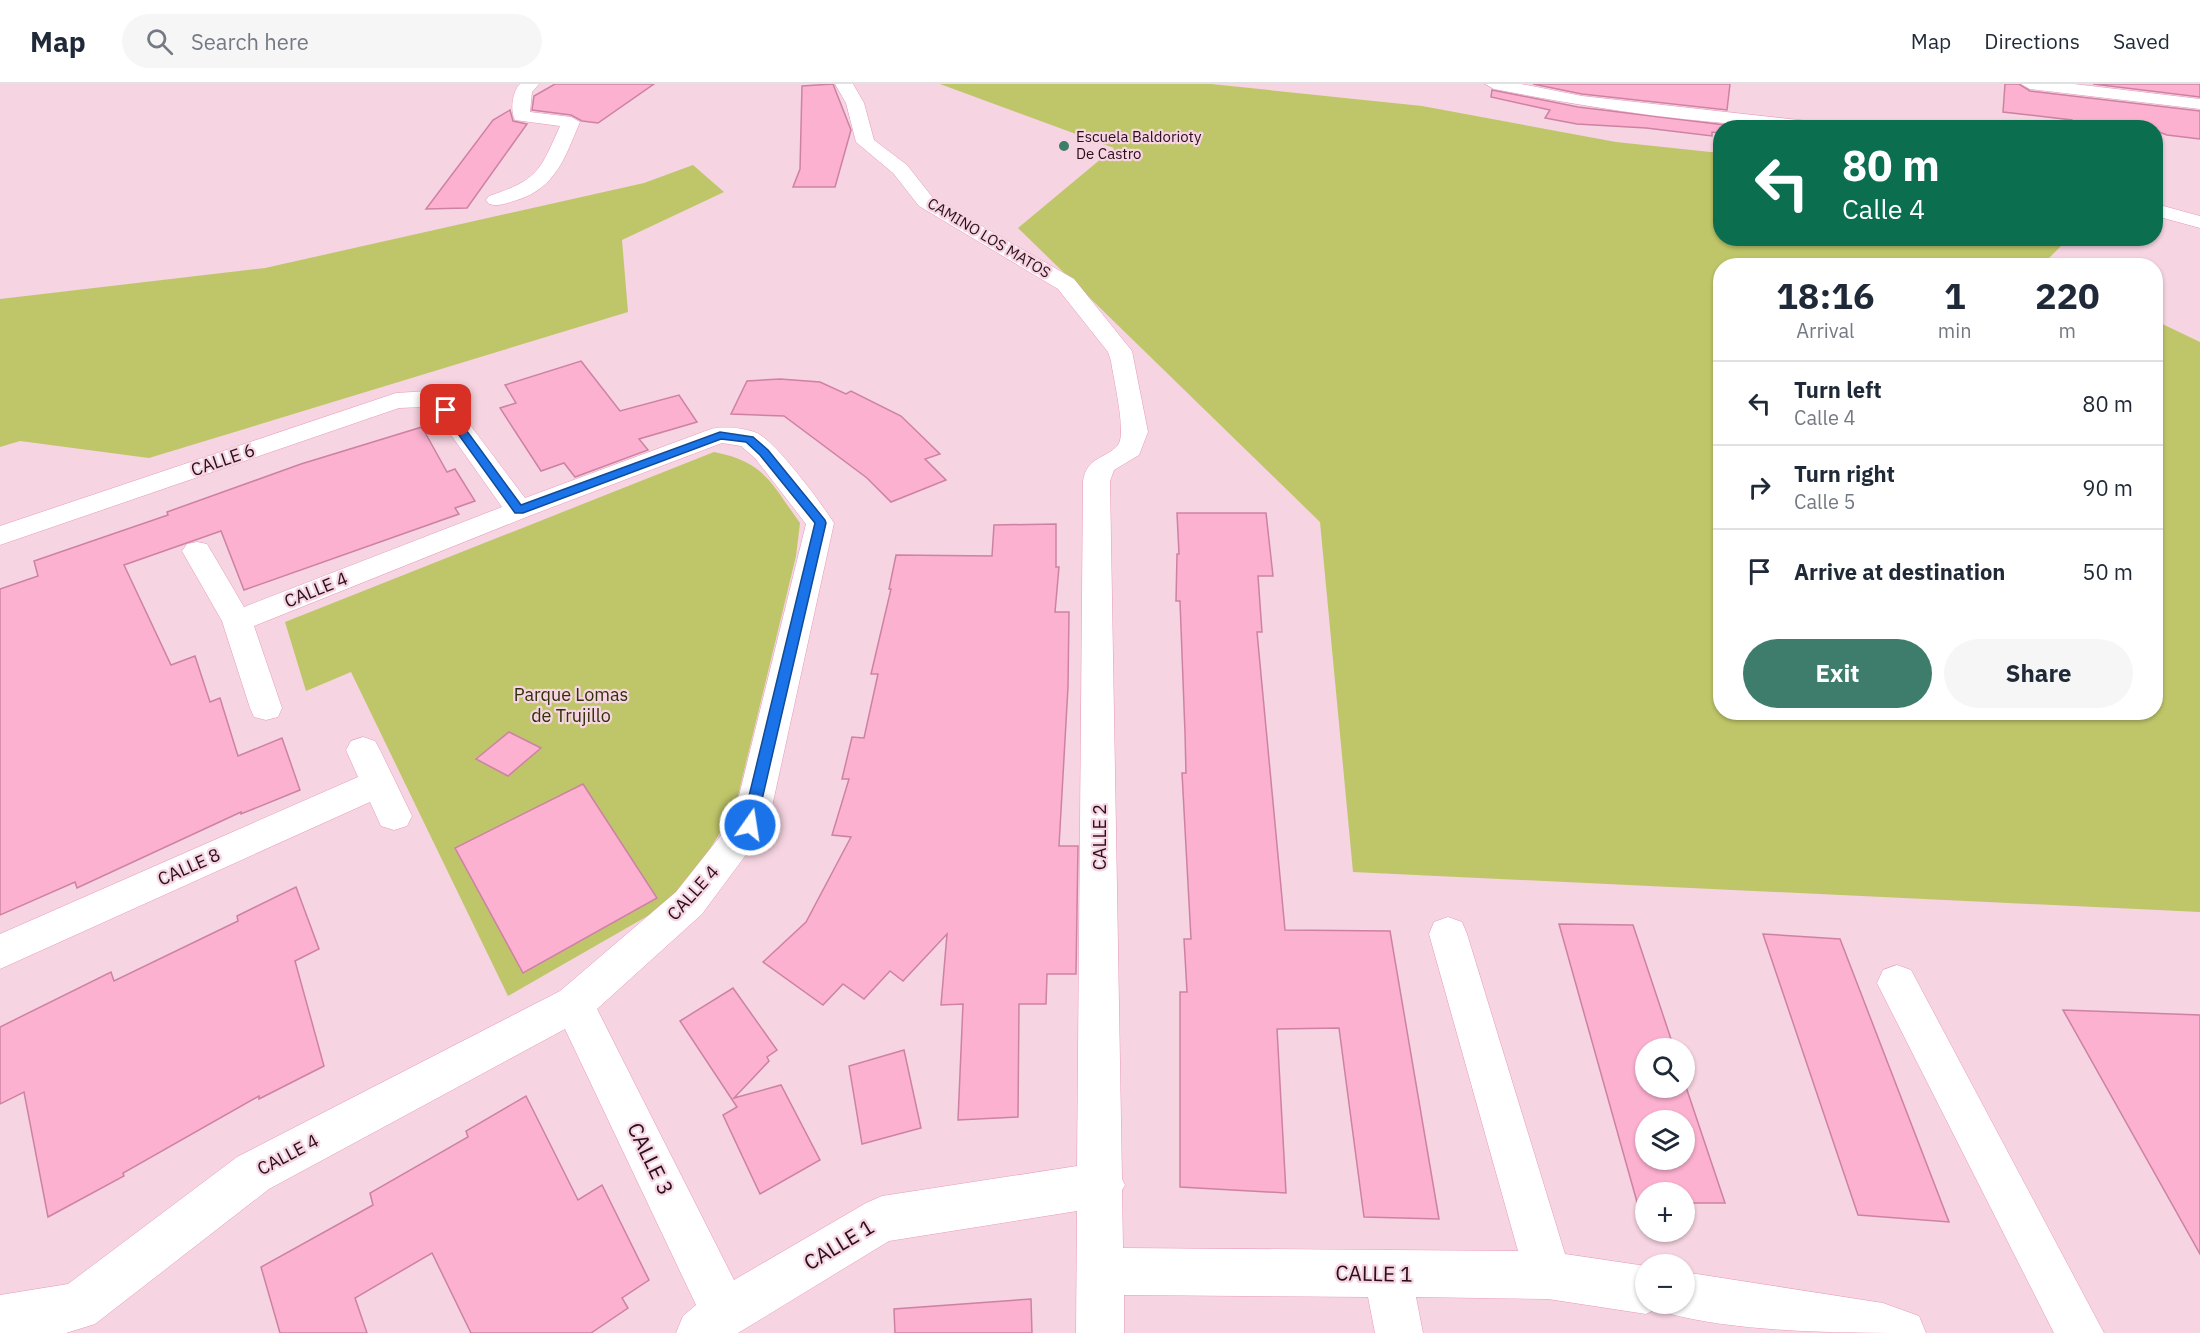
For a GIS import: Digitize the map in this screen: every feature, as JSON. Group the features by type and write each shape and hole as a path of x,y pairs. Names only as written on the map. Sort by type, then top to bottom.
{"street":[{"name":"CAMINO LOS MATOS","path":"844,84 855,103 865,142 900,169 926,202 1066,284 1120,351 1123,361"},
{"path":"1494,84 1582,101 1754,120"},
{"path":"2030,84 2196,103"},
{"path":"496,200 527,192 552,170 571,122 521,116 523,86"},
{"path":"2163,212 2200,222"},
{"name":"CALLE 2","path":"1101,1333 1098,516 1095,479 1100,466 1130,448 1135,432 1123,361"},
{"name":"CALLE 6","path":"0,536 396,401 428,399 446,410 519,510"},
{"name":"CALLE 4","path":"0,1319 78,1307 253,1173 574,1004 689,903 750,825 820,523 764,452 749,439 720,435 519,510 237,621"},
{"path":"197,551 237,621 266,708"},
{"path":"363,750 394,816"},
{"name":"CALLE 8","path":"0,952 378,783"},
{"path":"1448,934 1548,1275"},
{"path":"1897,983 2080,1333"},
{"name":"CALLE 3","path":"574,1004 713,1323"},
{"name":"CALLE 1","path":"713,1323 882,1219 1102,1185"},
{"name":"CALLE 1","path":"1102,1271 1548,1275 1635,1288"},
{"path":"1388,1274 1399,1333"},
{"path":"1695,1300 1743,1319 1883,1327 1902,1333"}],"green space":[{"path":"940,84 1211,84 1422,106 1616,142 1713,152 1713,246 2061,246 2049,258 1713,258 1713,720 2163,720 2163,324 2200,342 2200,912 1353,872 1320,522 1018,228 1114,148"},
{"path":"693,165 724,192 622,240 628,312 149,458 20,441 0,447 0,299 265,268 644,183"},
{"name":"Parque Lomas de Trujillo","path":"714,452 731,456 756,468 773,486 800,523 796,556 735,808 702,862 665,906 508,996 351,672 306,691 285,622"}],"building":[{"path":"555,84 654,84 598,123 582,121 571,115 532,110 534,96"},
{"path":"833,84 851,130 835,187 793,187 800,169 802,86"},
{"path":"1533,84 1730,84 1727,110 1582,94"},
{"path":"2005,84 2019,84 2030,91 2200,111 2200,139 2163,134 2163,120 2072,120 2003,112"},
{"path":"2093,84 2200,84 2200,97"},
{"path":"1492,90 1578,107 1713,124 1713,132 1712,136 1646,128 1577,124 1545,118 1550,110 1491,97"},
{"path":"510,110 513,121 527,124 467,208 426,209 493,120"},
{"path":"581,361 620,411 679,395 697,422 639,439 648,450 575,477 564,463 541,471 500,408 516,403 505,385"},
{"path":"780,379 820,382 846,394 851,391 901,416 940,454 925,459 946,480 891,502 867,478 784,416 731,414 747,381"},
{"path":"422,427 447,472 455,469 475,501 455,508 459,514 244,590 221,531 124,565 171,665 195,656 210,702 220,698 238,756 282,738 300,790 241,814 241,812 77,888 75,882 0,915 0,589 38,576 34,561 168,515 167,512 301,464"},
{"path":"1177,513 1266,513 1273,576 1258,576 1262,632 1257,632 1285,930 1390,931 1439,1219 1364,1217 1339,1028 1277,1029 1286,1193 1180,1187 1180,992 1187,992 1184,939 1191,939 1182,773 1186,773 1180,601 1176,601 1177,554 1179,554"},
{"path":"1056,524 1056,567 1059,567 1055,612 1069,612 1068,687 1059,846 1078,846 1076,974 1047,974 1046,1004 1019,1004 1018,1117 958,1120 963,1004 941,1005 947,934 903,981 890,971 864,999 843,984 823,1005 763,962 806,922 851,837 832,835 849,779 842,779 852,737 864,738 878,674 871,674 891,589 889,589 896,555 992,556 994,525"},
{"path":"509,732 541,748 508,776 476,759"},
{"path":"583,784 657,898 523,973 455,848"},
{"path":"296,887 319,949 295,961 324,1066 259,1099 259,1096 123,1173 124,1176 48,1217 24,1092 0,1104 0,1027 111,972 114,981 238,921 237,916"},
{"path":"1559,924 1633,925 1671,1038 1635,1038 1635,1098 1690,1098 1694,1110 1635,1110 1635,1170 1695,1170 1695,1114 1725,1203 1695,1203 1695,1182 1635,1182 1635,1195"},
{"path":"1763,934 1840,939 1949,1222 1858,1215"},
{"path":"733,988 777,1050 767,1057 769,1061 734,1098 781,1085 820,1160 760,1194 723,1115 737,1107 680,1021"},
{"path":"2063,1010 2200,1015 2200,1254"},
{"path":"904,1050 921,1128 862,1144 849,1066"},
{"path":"526,1096 578,1200 602,1185 649,1280 622,1298 628,1308 591,1333 471,1333 432,1253 355,1298 367,1333 280,1333 261,1267 373,1205 370,1193 468,1137 466,1131"},
{"path":"1031,1299 1032,1333 895,1333 894,1309"}],"place":[{"name":"Escuela Baldorioty De Castro","path":"1064,146"}],"route":[{"path":"446,410 519,510 720,435 749,439 764,452 820,523 750,825"}]}
